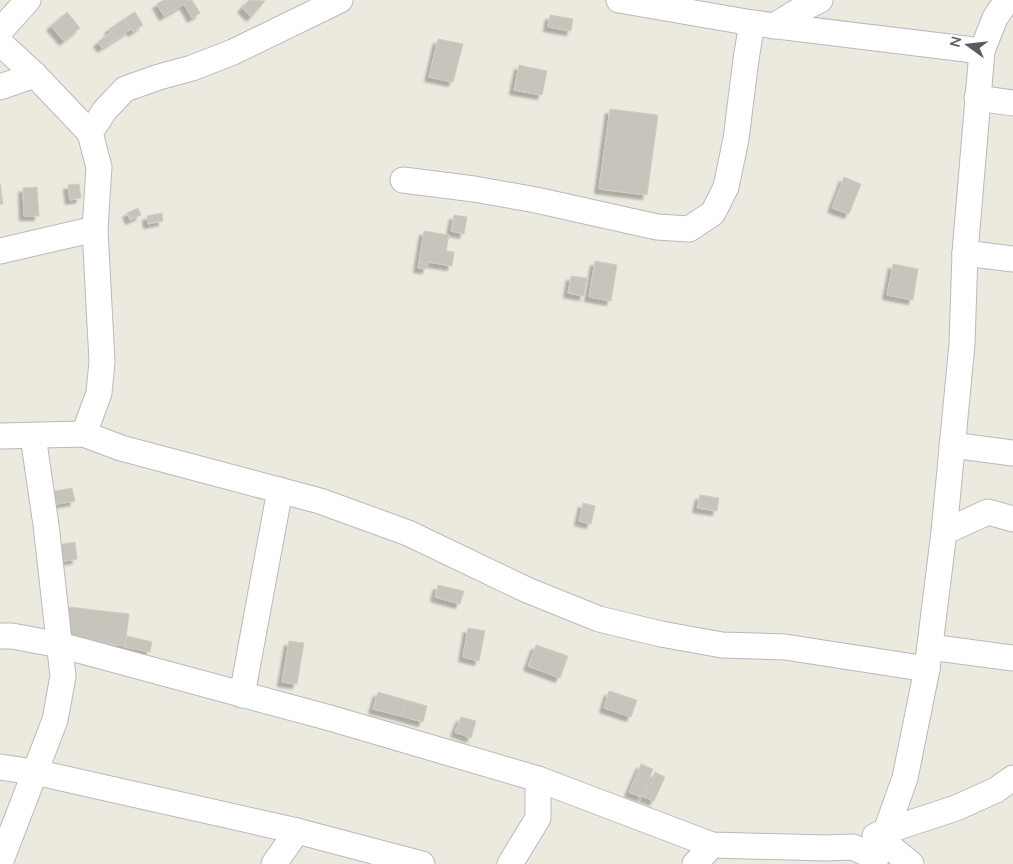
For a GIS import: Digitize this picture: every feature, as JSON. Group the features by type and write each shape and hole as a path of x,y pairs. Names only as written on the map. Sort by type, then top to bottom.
{"street":[{"path":"0,31 28,0"},
{"path":"90,133 105,110 125,89 192,68 233,52 340,0"},
{"path":"619,0 763,24 982,51"},
{"path":"403,180 474,189 536,200 657,227 689,229 714,213 726,187 736,139 746,58 763,24 820,0"},
{"path":"880,849 905,778 928,658 944,532 962,344 965,253 982,51 998,6"},
{"path":"0,43 35,75 90,133 99,167 95,230 102,362 99,393 84,434"},
{"path":"0,87 35,75"},
{"path":"977,98 1013,103"},
{"path":"0,251 95,230"},
{"path":"965,253 1013,259"},
{"path":"0,436 84,434 121,448 320,501 408,533 527,590 599,619 661,634 722,645 785,647 928,658 1013,658"},
{"path":"0,864 55,720 62,676 46,526 33,436"},
{"path":"952,445 1013,453"},
{"path":"242,695 280,490"},
{"path":"946,504 1013,519"},
{"path":"944,532 988,512"},
{"path":"0,636 12,636 60,645 330,718 538,779 712,845 880,849 911,864"},
{"path":"0,767 35,772 296,831 422,864"},
{"path":"880,849 956,808 996,790 1013,778"},
{"path":"538,779 538,818"},
{"path":"510,864 538,818 579,794"},
{"path":"274,864 296,831"},
{"path":"694,864 712,845"}],"building":[{"path":"164,0 192,0 200,13 192,18 184,4 164,16 157,4"},
{"path":"249,0 265,1 251,17 242,8"},
{"path":"67,12 80,28 64,41 51,26"},
{"path":"135,12 143,25 133,32 124,19"},
{"path":"550,15 573,19 571,31 548,27"},
{"path":"124,19 131,29 116,39 109,29"},
{"path":"111,32 116,39 102,48 98,42"},
{"path":"438,39 463,44 453,82 429,77"},
{"path":"519,65 547,71 542,95 514,90"},
{"path":"610,109 658,115 647,195 599,189"},
{"path":"844,177 861,184 849,214 832,208"},
{"path":"0,183 3,204 0,204"},
{"path":"79,184 81,198 70,200 68,185"},
{"path":"37,187 39,216 24,216 23,188"},
{"path":"138,208 141,215 130,220 127,213"},
{"path":"162,213 163,221 148,224 147,216"},
{"path":"454,215 467,217 464,234 451,231"},
{"path":"424,231 449,235 446,251 454,252 452,266 428,262 427,269 418,268"},
{"path":"595,261 617,265 611,301 589,297"},
{"path":"893,264 918,269 913,300 887,295"},
{"path":"571,276 587,278 584,296 568,293"},
{"path":"72,488 75,501 52,505 50,492"},
{"path":"700,495 719,498 717,511 697,508"},
{"path":"583,503 595,506 591,524 579,521"},
{"path":"75,542 77,559 58,562 56,545"},
{"path":"438,585 464,591 460,604 435,597"},
{"path":"69,607 129,614 125,646 65,638"},
{"path":"468,628 485,631 479,661 463,657"},
{"path":"127,636 152,642 150,652 124,647"},
{"path":"289,641 304,643 297,684 282,682"},
{"path":"536,645 568,656 560,678 528,666"},
{"path":"609,691 637,700 631,717 604,708"},
{"path":"378,692 406,700 401,716 373,709"},
{"path":"406,700 427,706 423,722 401,716"},
{"path":"461,717 476,721 471,738 455,732"},
{"path":"641,764 653,769 642,797 629,792"},
{"path":"655,772 665,777 654,801 644,797"}]}
